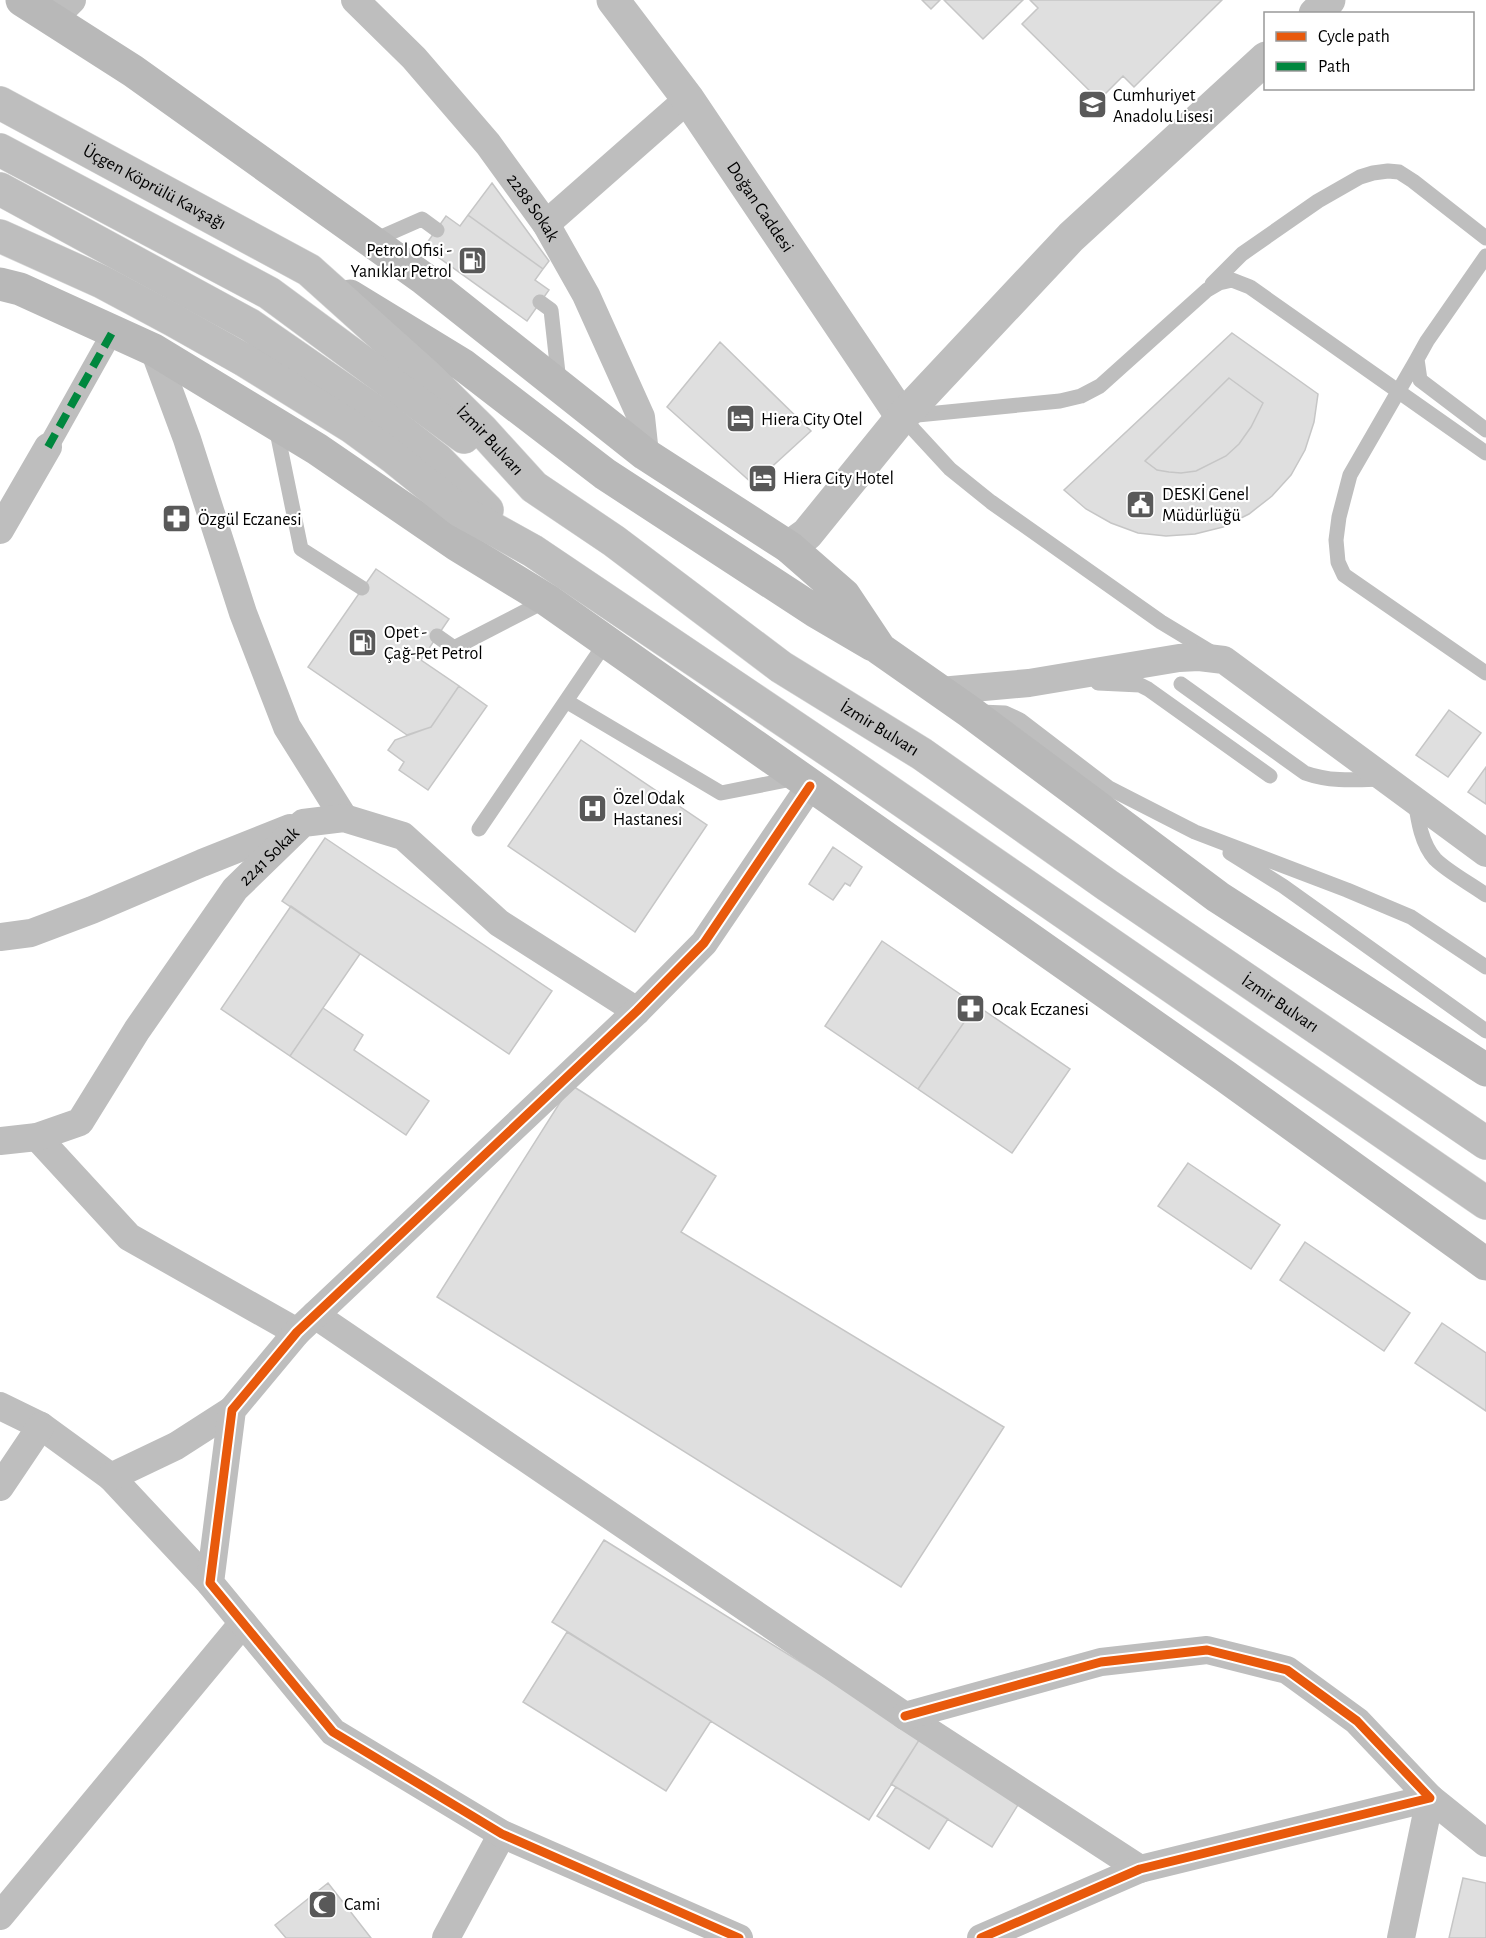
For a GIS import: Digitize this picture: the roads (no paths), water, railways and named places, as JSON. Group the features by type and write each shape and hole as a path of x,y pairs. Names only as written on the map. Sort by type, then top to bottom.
{"main road":[{"path":"22,0 62,10 133,71 423,278 645,454 789,547 844,596 880,650"},
{"name":"Doğan Caddesi","path":"613,0 688,99 902,417"},
{"path":"1317,12 1329,0"},
{"path":"789,547 807,534 902,417 1071,237 1264,60"},
{"name":"Üçgen Köprülü Kavşağı","path":"0,103 309,270"},
{"path":"0,150 269,293 534,487"},
{"path":"0,189 250,325 382,417 438,460 483,506 533,551"},
{"path":"0,236 102,282 244,360 352,427 459,510 533,551 846,762 1486,1203"},
{"path":"309,270 463,365 605,474 815,611 880,650 970,712 1218,897 1486,1070"},
{"name":"İzmir Bulvarı","path":"309,270 443,392 483,431 534,487 614,541 781,667 922,754 1107,885 1486,1143"},
{"path":"0,284 20,289 154,350 276,424 457,545 547,600 1225,1076 1486,1264"},
{"path":"459,510 512,579"}],"street":[{"name":"2288 Sokak","path":"355,0 414,58 488,144 546,224 586,295 641,417 645,454"},
{"path":"546,224 688,99"},
{"path":"0,530 113,331"},
{"path":"154,350 187,439 243,613 287,727 344,818"},
{"path":"940,691 1029,683 1198,657 1224,660 1486,853"},
{"path":"111,1477 176,1446 232,1410 306,1323 637,1011 704,943 804,782"},
{"name":"2241 Sokak","path":"0,1141 37,1137 80,1122 137,1030 235,889 303,823 344,818 403,836 500,923 637,1011"},
{"path":"0,937 31,933 82,914 202,862 303,823"},
{"path":"37,1137 129,1237 306,1323 1140,1869"},
{"path":"0,1406 41,1426 111,1477 210,1582 333,1732 502,1834 739,1938"},
{"path":"210,1582 232,1410"},
{"path":"0,1487 41,1426"},
{"path":"0,1916 243,1623"},
{"path":"905,1716 1101,1662 1207,1650 1287,1670 1357,1721 1430,1798 1486,1843"},
{"path":"981,1938 1140,1869 1430,1798"},
{"path":"1401,1938 1430,1798"},
{"path":"446,1938 502,1834"}],"lane":[{"path":"902,417 1060,401 1081,396 1100,386 1207,290 1242,254 1318,201 1360,177 1373,173 1399,172 1486,238"},
{"path":"371,241 422,219 437,230"},
{"path":"1486,256 1427,341 1350,475 1338,517 1336,540 1338,562 1344,574 1486,673"},
{"path":"1207,290 1219,283 1232,280 1241,282 1301,321 1486,453"},
{"path":"540,302 551,310 559,385"},
{"path":"1417,359 1420,380 1486,430"},
{"path":"902,417 958,475 992,502 1161,622 1224,660"},
{"path":"276,424 301,549 363,588"},
{"path":"437,636 454,648 547,600"},
{"path":"1158,662 1168,654 1173,646 1172,638 1161,622"},
{"path":"479,829 606,642"},
{"path":"1029,683 1140,685 1270,776"},
{"path":"1181,684 1305,773 1327,779 1385,778"},
{"path":"566,701 721,793 804,782"},
{"path":"970,712 1005,713 1020,720 1109,788 1203,835 1411,917 1486,967"},
{"path":"1415,800 1418,822 1425,843 1435,859 1486,896"},
{"path":"1203,835 1282,886 1486,1031"}],"place":[{"name":"Cumhuriyet Anadolu Lisesi","path":"1092,105"},
{"name":"Petrol Ofisi - Yanıklar Petrol","path":"473,260"},
{"name":"Hiera City Otel","path":"740,419"},
{"name":"Hiera City Hotel","path":"762,478"},
{"name":"DESKİ Genel Müdürlüğü","path":"1141,504"},
{"name":"Özgül Eczanesi","path":"177,519"},
{"name":"Opet - Çağ-Pet Petrol","path":"363,642"},
{"name":"Özel Odak Hastanesi","path":"592,808"},
{"name":"Ocak Eczanesi","path":"971,1009"},
{"name":"Cami","path":"323,1904"}]}
